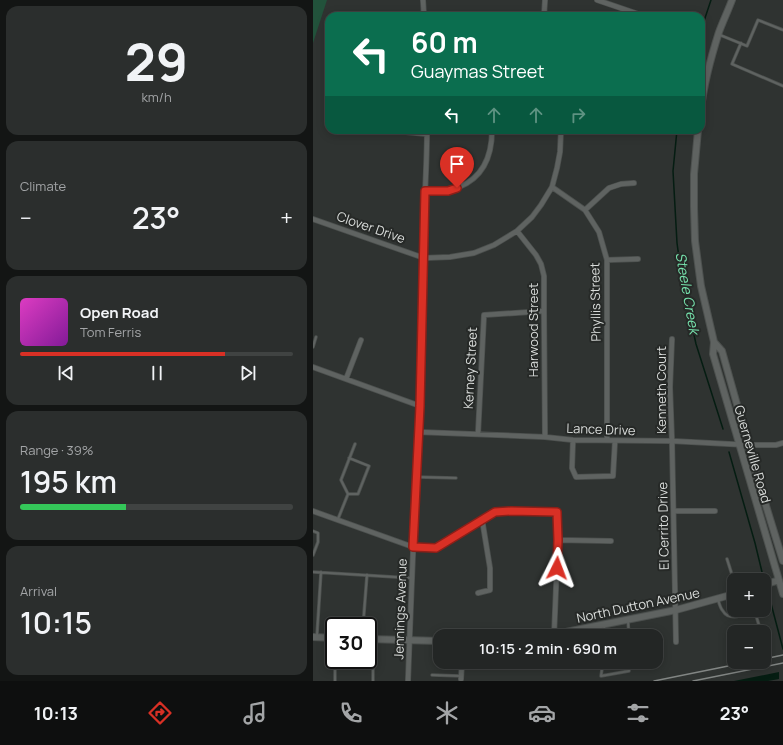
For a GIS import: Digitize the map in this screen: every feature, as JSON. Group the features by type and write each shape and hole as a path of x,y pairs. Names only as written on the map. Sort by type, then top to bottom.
{"main road":[{"path":"705,87 719,34 732,0"},
{"name":"Guerneville Road","path":"698,134 694,174 695,241 701,286 714,342 713,354 781,580 783,594"},
{"name":"Guerneville Road","path":"714,342 723,351 748,445 783,561"},
{"path":"771,583 781,580"},
{"name":"North Dutton Avenue","path":"581,629 676,610 727,596"},
{"path":"315,637 325,638"},
{"path":"377,639 433,641"}],"street":[{"path":"423,0 424,12"},
{"path":"544,12 545,0"},
{"path":"597,0 632,12"},
{"name":"Jennings Avenue","path":"409,681 413,547 420,406 427,134"},
{"path":"425,191 448,191 465,184 476,177 485,165 490,153 492,134"},
{"name":"Clover Drive","path":"313,219 424,258 450,257 474,253 494,245 517,231 532,217 541,205 552,187 560,152 561,134"},
{"path":"585,210 609,188 621,184 634,183"},
{"name":"Phyllis Street","path":"552,187 585,210 599,232 607,260 607,440"},
{"name":"Harwood Street","path":"517,231 541,264 544,276 545,437"},
{"path":"607,260 638,259"},
{"name":"Kerney Street","path":"478,434 484,315 544,311"},
{"name":"Kenneth Court","path":"672,339 670,387 673,441"},
{"path":"346,379 361,340"},
{"path":"313,367 420,406"},
{"name":"Lance Drive","path":"419,432 545,437 573,440 673,441 748,445 776,445 783,443"},
{"path":"573,440 572,468 577,477 613,476 615,441"},
{"name":"El Cerrito Drive","path":"673,441 676,642"},
{"path":"313,511 413,547 436,548 495,512 557,512 558,540 554,629"},
{"path":"674,511 715,511"},
{"path":"478,593 490,590 491,568 482,520"},
{"path":"558,540 611,541"},
{"path":"461,678 462,669"}],"lane":[{"path":"719,34 747,46 758,20 783,30"},
{"path":"741,43 733,64 783,86"},
{"path":"313,347 317,338"},
{"path":"338,520 348,494 341,480 355,444"},
{"path":"348,494 359,494 369,466 349,458"},
{"path":"417,477 456,478"},
{"path":"313,531 318,533 318,542 313,555"},
{"path":"727,559 731,573"},
{"path":"313,572 412,578"},
{"path":"315,637 321,572"},
{"path":"364,617 367,575"},
{"path":"718,598 723,612 731,617 737,617 755,612 759,625"},
{"path":"628,620 629,629"},
{"path":"604,624 604,629"},
{"path":"335,669 335,681"},
{"path":"373,669 373,681"},
{"path":"602,669 601,676 629,671 629,669"},
{"path":"432,675 461,678"}],"green space":[{"path":"313,0 327,0 313,43"}],"shaded area":[{"path":"779,672 779,679 768,681 734,681"}],"waterway":[{"name":"Steele Creek","path":"705,18 711,0"},
{"name":"Steele Creek","path":"677,134 673,171 677,243 682,280 696,344 723,429"},
{"name":"Steele Creek","path":"729,452 762,572"},
{"name":"Steele Creek","path":"771,604 783,649"}],"railway":[{"path":"771,658 783,655"},
{"path":"693,681 783,663"},
{"path":"654,681 727,666"}],"route":[{"path":"457,188 448,191 425,191 420,406 413,547 436,548 495,512 557,512 557,568"}]}
